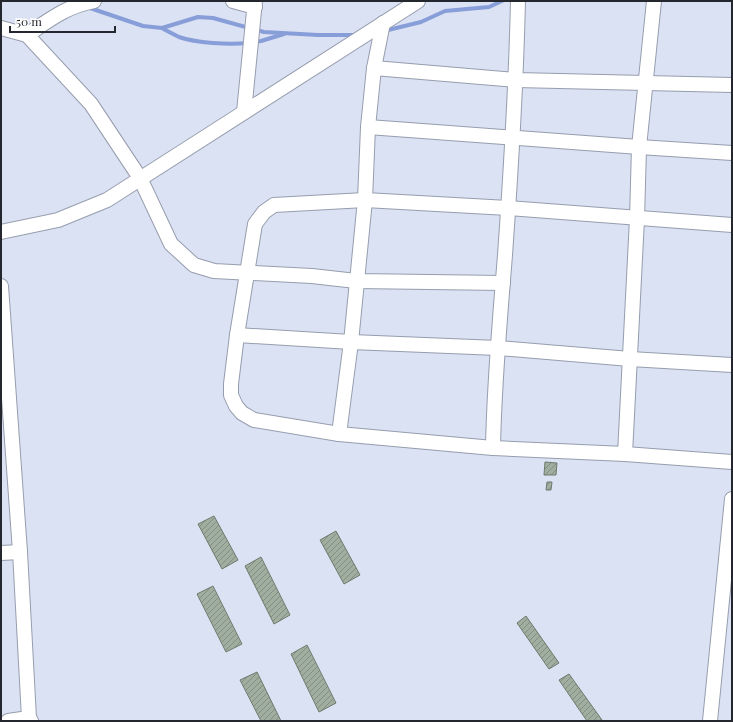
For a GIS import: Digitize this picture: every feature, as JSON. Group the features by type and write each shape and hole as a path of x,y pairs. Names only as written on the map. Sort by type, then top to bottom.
{"street":[{"path":"27,35 59,13 94,1"},
{"path":"233,1 255,4 244,112"},
{"path":"1,232 58,220 107,200 418,1"},
{"path":"493,448 493,406 503,282 516,80 518,1"},
{"path":"625,454 637,219 639,147 654,1"},
{"path":"339,434 351,342 365,200 368,127 374,68 382,23"},
{"path":"1,28 27,35 91,104 140,178 171,244 194,265 214,270 312,276 356,281 503,282"},
{"path":"374,68 516,80 732,85"},
{"path":"368,127 732,153"},
{"path":"732,225 637,219 508,208 365,200 274,205 264,212 255,224 237,335 231,384 231,395 236,406 254,420 339,434 493,448 625,454 732,462"},
{"path":"1,286 4,387 20,552 30,720 10,721"},
{"path":"237,335 351,342 498,348 630,359 732,365"},
{"path":"710,721 732,499"},
{"path":"1,553 20,552"}],"building":[{"path":"545,462 557,463 556,475 544,475"},
{"path":"547,482 552,482 551,490 546,490"},
{"path":"214,516 238,560 222,569 198,524"},
{"path":"336,531 360,575 344,584 320,540"},
{"path":"261,557 290,615 274,624 245,566"},
{"path":"213,586 242,644 226,652 197,594"},
{"path":"526,616 559,663 549,669 517,623"},
{"path":"307,645 336,703 319,712 291,654"},
{"path":"257,672 281,721 261,721 240,680"},
{"path":"569,674 602,720 601,721 587,721 559,680"}],"waterway":[{"path":"384,31 421,22 445,11 489,7 502,1"},
{"path":"87,7 143,26 162,28 198,17 213,18 264,32 318,35 357,35"},
{"path":"162,28 179,37 194,41 222,44 248,43"},
{"path":"254,42 284,34"}]}
